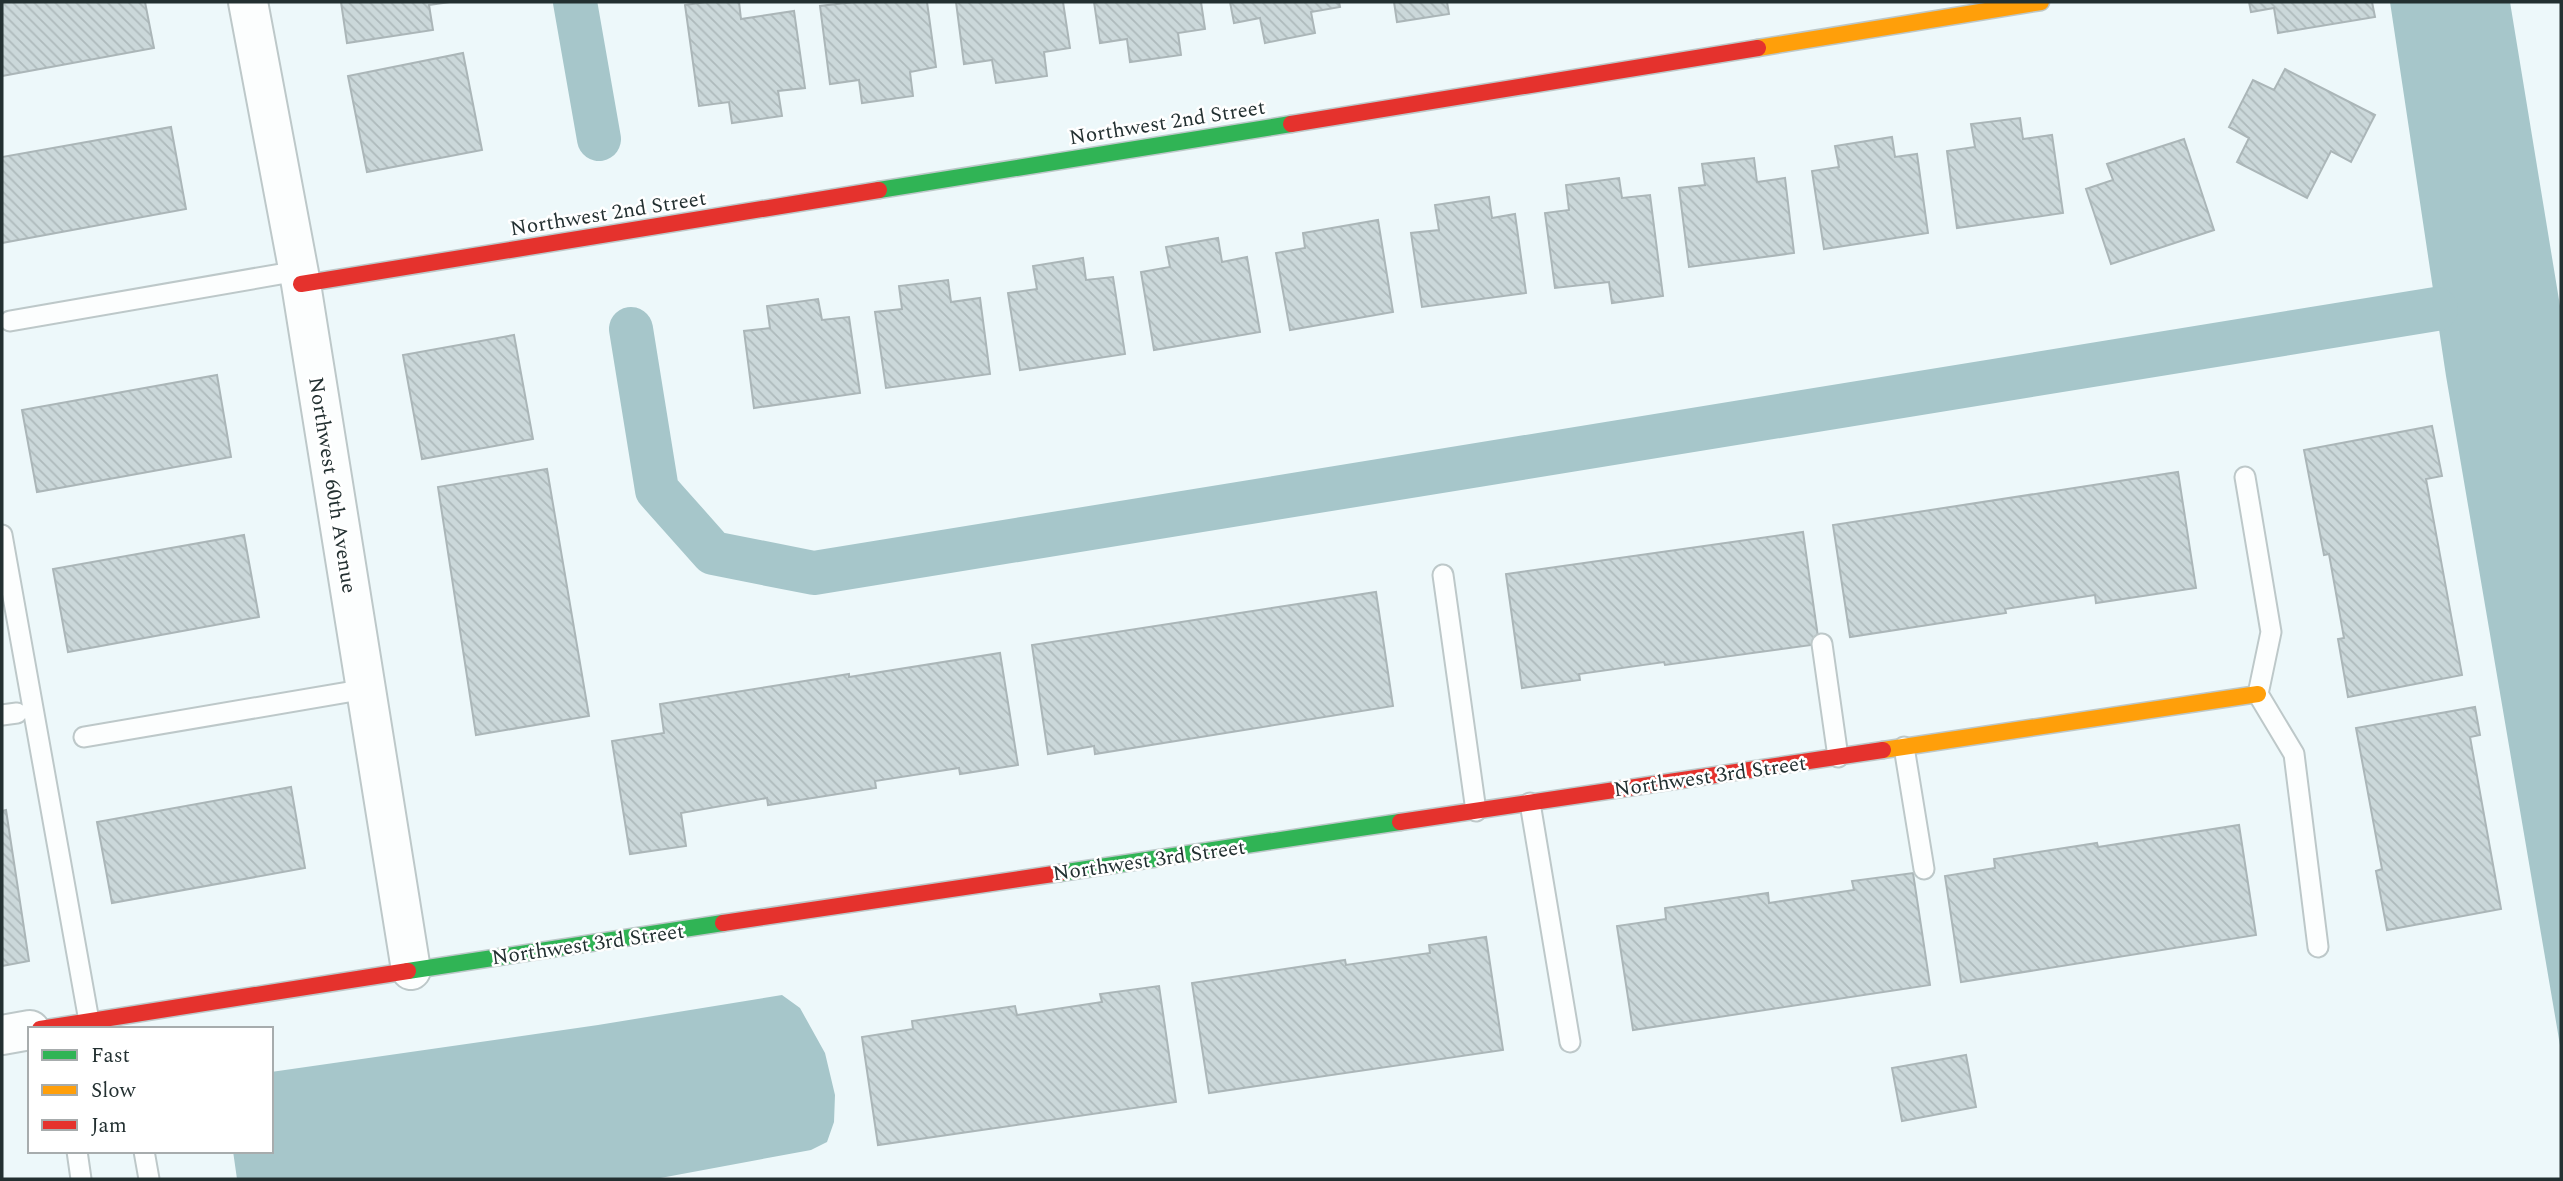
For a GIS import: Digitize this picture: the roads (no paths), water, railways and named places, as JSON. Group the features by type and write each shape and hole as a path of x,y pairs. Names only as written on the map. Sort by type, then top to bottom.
{"street":[{"name":"Northwest 60th Avenue","path":"248,2 300,278 411,970"},
{"name":"Northwest 2nd Street","path":"300,278 2040,2"},
{"name":"Northwest 3rd Street","path":"52,1027 89,1021 120,1023 411,970 2258,694"},
{"name":"Northwest 3rd Street","path":"2,1035 28,1031"}],"lane":[{"path":"10,321 300,278"},
{"path":"2245,477 2271,632 2258,694 2294,754 2318,947"},
{"path":"2,535 89,1021"},
{"path":"1443,575 1476,811"},
{"path":"1822,644 1838,757"},
{"path":"84,737 366,689"},
{"path":"1904,747 1924,869"},
{"path":"1530,803 1570,1042"},
{"path":"77,1153 81,1179"},
{"path":"144,1153 149,1179"}],"water":[{"path":"2390,2 2510,2 2561,312 2561,1051 2446,376"},
{"path":"782,995 800,1008 825,1053 835,1095 834,1122 827,1142 811,1150 655,1179 237,1179 233,1153 273,1153 273,1072 598,1025"}],"waterway":[{"path":"575,2 599,139"},
{"path":"631,329 657,490 713,553 814,573 2436,309"}]}
